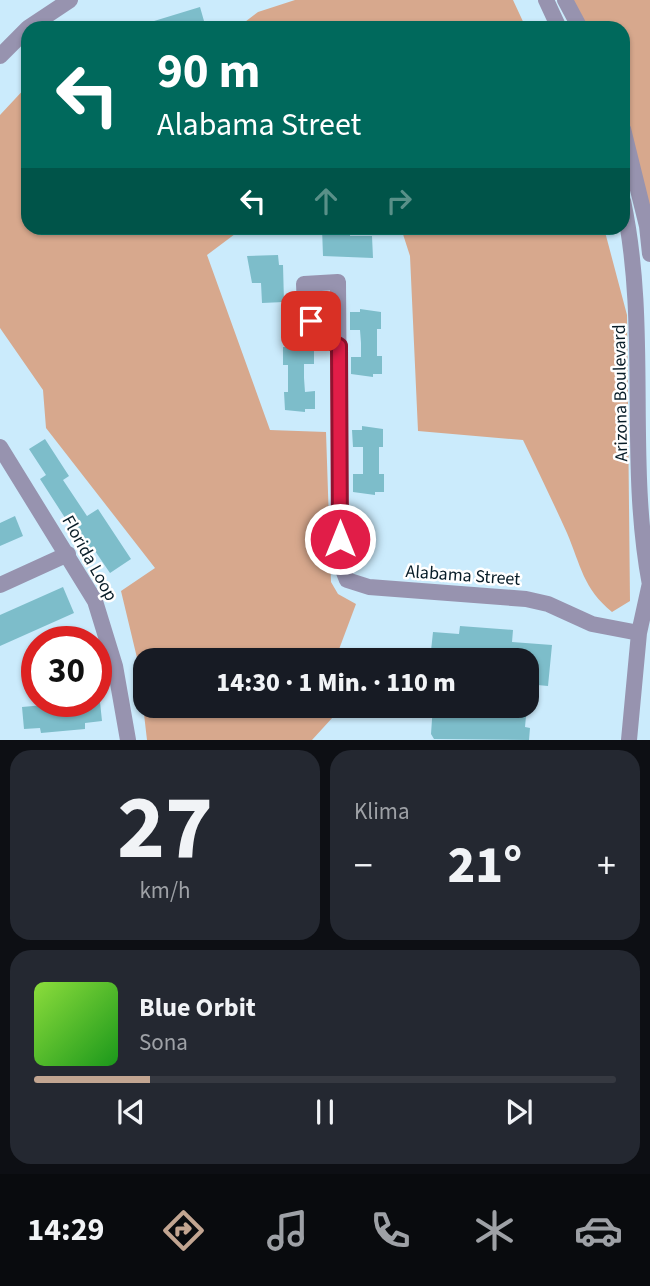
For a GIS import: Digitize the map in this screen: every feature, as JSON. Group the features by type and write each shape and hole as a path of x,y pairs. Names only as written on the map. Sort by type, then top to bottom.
{"street":[{"path":"38,21 70,0"},
{"path":"545,0 556,21"},
{"path":"565,0 576,21"},
{"path":"0,56 21,35"},
{"path":"630,178 647,226 650,254"},
{"name":"Arizona Boulevard","path":"629,235 637,285 640,533 650,584 639,633 631,740"},
{"name":"Alabama Street","path":"339,346 340,562 347,580 369,587 526,599 548,604 592,624 639,633"},
{"name":"Florida Loop","path":"0,447 95,601 106,630 128,740"},
{"path":"0,585 68,554"}],"shaded area":[{"path":"295,0 513,0 523,21 246,21 258,12"},
{"path":"573,0 650,0 650,224 630,145 630,21 583,21"},
{"path":"21,92 21,235 234,235 207,255 270,430 326,432 331,582 338,594 356,604 340,648 135,648 121,591 155,568 46,428 43,390 0,328 0,115"},
{"path":"403,235 606,235 627,315 630,601 612,612 595,594 584,576 523,440 418,431 410,256"},
{"path":"144,718 332,718 312,740 147,740"}],"building":[{"path":"200,7 204,21 154,21"},
{"path":"322,235 372,236 373,258 323,256"},
{"path":"278,255 279,265 283,265 284,302 262,303 261,283 252,283 247,256"},
{"path":"360,309 381,312 381,329 377,329 377,356 382,356 382,374 373,374 373,377 351,374 351,357 361,357 361,343 360,330 350,330 350,312 360,312"},
{"path":"291,344 314,347 314,364 304,364 304,378 305,392 315,391 315,409 305,409 305,412 285,410 284,392 288,392 288,365 283,365 283,347 291,347"},
{"path":"362,426 383,429 383,447 379,447 379,474 384,474 384,492 375,492 375,495 353,492 353,474 363,474 363,447 353,447 352,430 362,430"},
{"path":"45,439 69,476 63,480 87,516 98,509 131,559 110,573 93,548 87,552 40,479 46,475 29,449"},
{"path":"15,516 23,536 0,546 0,523"},
{"path":"63,587 74,613 45,626 21,626 21,637 0,646 0,615"},
{"path":"460,626 513,630 512,642 552,645 548,686 539,685 539,648 431,648 433,632 459,634"},
{"path":"23,717 102,717 102,721 85,723 85,729 41,733 40,728 24,729"},
{"path":"432,718 526,718 525,727 530,728 529,740 434,739 431,734"}],"route":[{"path":"311,321 317,333 339,346 340,539"}]}
